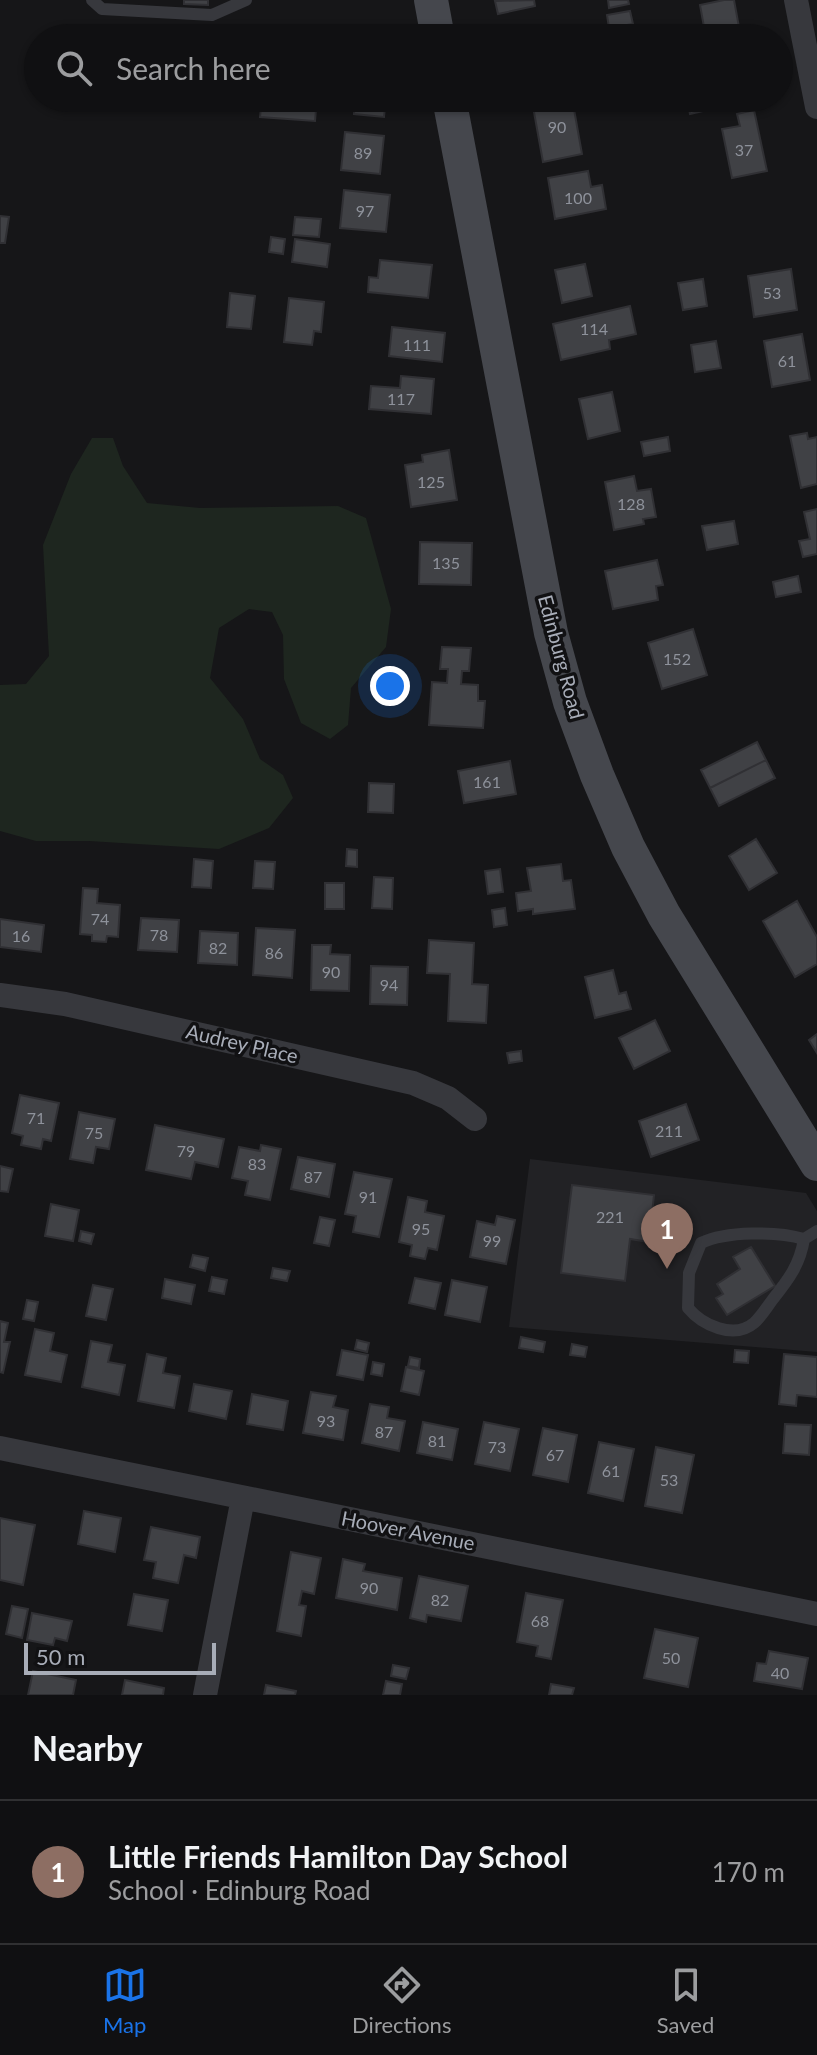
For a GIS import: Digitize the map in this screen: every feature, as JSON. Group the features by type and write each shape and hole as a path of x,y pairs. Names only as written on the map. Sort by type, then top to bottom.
{"main road":[{"path":"431,0 435,24"},
{"name":"Edinburg Road","path":"452,112 551,633 570,702 628,847 664,915 817,1164"}],"street":[{"path":"796,0 817,107"},
{"name":"Audrey Place","path":"0,995 65,1004 413,1083 448,1098 475,1119"},
{"name":"Hoover Avenue","path":"0,1448 817,1614"},
{"path":"205,1695 243,1498"}],"lane":[{"path":"92,0 102,9 212,15 246,0"},
{"path":"804,1239 793,1274 755,1323 745,1329 718,1329 695,1317 688,1308 689,1273 701,1243 712,1238 737,1235 778,1234 804,1239 817,1231"}],"shaded area":[{"path":"92,438 113,438 123,466 147,503 200,508 338,506 366,518 391,609 386,647 351,688 348,725 330,739 301,723 284,679 283,635 272,612 249,609 219,628 210,678 243,719 260,759 283,775 293,798 269,828 219,849 36,841 0,831 0,685 26,684 49,656 43,545 71,474"},
{"path":"530,1159 806,1193 817,1211 817,1352 509,1327"}],"building":[{"path":"184,0 208,0 208,5 184,4"},
{"path":"534,0 535,6 498,14 495,1"},
{"path":"608,0 628,0 629,4 609,8"},
{"path":"734,0 738,24 703,24 700,5"},
{"path":"630,11 633,24 608,24 607,15"},
{"path":"261,112 316,112 315,121 260,117"},
{"path":"354,112 385,112 384,117"},
{"path":"534,112 574,112 582,154 543,162"},
{"path":"754,112 767,171 732,178 722,129 740,126 737,114"},
{"path":"345,132 384,136 380,174 341,170"},
{"path":"588,171 591,187 602,185 606,209 555,219 548,178"},
{"path":"344,190 390,195 386,232 340,228"},
{"path":"0,216 9,217 5,243 0,243"},
{"path":"295,217 321,219 319,237 293,235"},
{"path":"271,237 285,239 283,254 269,252"},
{"path":"295,239 330,244 327,267 292,262"},
{"path":"380,260 432,265 428,298 368,292 369,277 378,278"},
{"path":"585,264 592,296 562,303 555,270"},
{"path":"791,269 797,310 754,317 748,276"},
{"path":"703,279 707,306 683,310 678,283"},
{"path":"230,293 255,296 251,329 227,327"},
{"path":"289,298 324,302 321,332 314,331 312,345 284,342"},
{"path":"630,306 636,334 609,340 610,349 561,360 553,324"},
{"path":"392,327 445,333 442,362 389,356"},
{"path":"802,334 810,380 772,387 764,341"},
{"path":"716,341 721,368 695,372 691,345"},
{"path":"401,376 434,379 431,414 369,409 371,386 400,388"},
{"path":"612,392 620,431 588,439 579,399"},
{"path":"807,433 808,439 817,437 817,484 801,488 790,436"},
{"path":"668,437 670,451 644,456 641,442"},
{"path":"449,450 457,500 411,507 405,465 423,462 422,455"},
{"path":"634,476 637,491 651,489 656,517 643,519 644,524 614,530 605,482"},
{"path":"817,509 817,554 803,557 799,541 810,539 804,512"},
{"path":"734,521 738,544 707,550 702,526"},
{"path":"420,542 472,543 471,585 419,584"},
{"path":"657,560 663,585 656,586 658,600 613,609 605,571"},
{"path":"798,576 801,592 776,597 773,582"},
{"path":"693,629 707,675 662,689 648,643"},
{"path":"442,647 471,648 469,671 462,671 461,684 478,685 478,701 485,701 483,728 429,725 432,682 447,683 448,669 440,669"},
{"path":"757,742 766,760 710,788 701,770"},
{"path":"766,760 775,778 719,806 710,788"},
{"path":"510,761 516,794 464,803 458,771"},
{"path":"369,783 394,784 393,813 368,812"},
{"path":"756,839 777,873 749,890 729,856"},
{"path":"347,849 357,850 357,867 346,866"},
{"path":"194,859 213,861 211,888 192,887"},
{"path":"255,861 275,862 273,889 253,888"},
{"path":"561,864 563,881 571,880 575,909 533,914 533,909 518,911 516,893 531,891 527,868"},
{"path":"500,869 503,892 488,894 485,871"},
{"path":"374,877 393,878 392,909 372,908"},
{"path":"325,883 344,883 344,909 325,909"},
{"path":"83,888 98,889 97,903 120,905 118,937 107,936 106,942 92,941 92,935 80,934"},
{"path":"797,901 817,937 817,964 795,977 763,921"},
{"path":"505,908 507,925 494,927 492,910"},
{"path":"141,918 179,920 177,952 138,950"},
{"path":"0,919 44,925 41,952 0,947"},
{"path":"256,928 295,930 292,978 253,975"},
{"path":"200,931 238,933 237,965 198,963"},
{"path":"429,940 474,943 472,984 488,985 486,1023 448,1021 450,974 427,973"},
{"path":"312,945 331,945 330,954 350,955 349,991 311,990"},
{"path":"371,966 408,967 407,1005 370,1004"},
{"path":"613,970 619,994 626,992 631,1009 595,1018 585,977"},
{"path":"655,1020 670,1051 634,1069 619,1038"},
{"path":"817,1034 817,1053 809,1040"},
{"path":"521,1051 522,1061 509,1063 507,1053"},
{"path":"20,1095 59,1103 51,1141 43,1139 41,1149 21,1145 23,1136 12,1133"},
{"path":"686,1104 699,1140 651,1157 639,1121"},
{"path":"79,1112 115,1119 109,1149 96,1147 93,1163 70,1159"},
{"path":"155,1125 224,1139 218,1167 195,1162 191,1179 146,1170"},
{"path":"261,1145 281,1149 270,1200 245,1195 248,1181 232,1178 239,1147 260,1151"},
{"path":"298,1157 335,1164 329,1197 291,1189"},
{"path":"0,1166 13,1169 8,1192 0,1191"},
{"path":"354,1172 392,1179 379,1237 353,1232 356,1216 345,1214"},
{"path":"572,1185 654,1195 649,1242 630,1239 625,1281 561,1273"},
{"path":"408,1197 427,1201 425,1212 444,1216 437,1250 428,1248 425,1259 410,1256 412,1245 399,1242"},
{"path":"51,1204 79,1210 73,1241 45,1236"},
{"path":"497,1216 515,1220 506,1264 470,1257 477,1221 495,1225"},
{"path":"320,1217 335,1220 329,1246 314,1243"},
{"path":"81,1231 94,1234 91,1244 79,1241"},
{"path":"751,1247 775,1286 727,1315 716,1298 723,1294 717,1284 740,1269 733,1257"},
{"path":"193,1255 208,1258 205,1271 190,1267"},
{"path":"273,1268 290,1271 287,1281 271,1278"},
{"path":"212,1277 227,1280 224,1294 209,1291"},
{"path":"415,1278 441,1283 435,1309 409,1303"},
{"path":"165,1279 195,1285 191,1304 162,1298"},
{"path":"452,1280 487,1287 480,1322 445,1315"},
{"path":"93,1285 113,1289 106,1320 86,1316"},
{"path":"27,1300 38,1302 34,1321 23,1319"},
{"path":"0,1321 8,1323 4,1342 10,1342 3,1373 0,1372"},
{"path":"35,1329 54,1333 50,1351 67,1355 61,1382 25,1375"},
{"path":"521,1337 545,1342 543,1352 519,1348"},
{"path":"357,1340 369,1343 367,1352 355,1349"},
{"path":"91,1341 112,1345 108,1362 125,1365 119,1395 82,1387"},
{"path":"572,1344 587,1347 585,1357 570,1355"},
{"path":"342,1350 368,1355 363,1380 337,1375"},
{"path":"735,1350 749,1351 748,1363 734,1362"},
{"path":"147,1354 166,1358 163,1373 180,1376 174,1408 138,1401"},
{"path":"784,1354 817,1357 817,1397 797,1395 796,1406 779,1404"},
{"path":"410,1357 420,1359 419,1368 408,1366"},
{"path":"373,1362 384,1364 382,1376 371,1374"},
{"path":"406,1367 424,1371 419,1395 401,1391"},
{"path":"194,1384 232,1391 226,1419 189,1411"},
{"path":"311,1392 336,1396 333,1407 348,1410 343,1440 303,1433"},
{"path":"252,1394 288,1401 283,1430 247,1424"},
{"path":"370,1404 389,1407 387,1418 405,1421 399,1451 362,1443"},
{"path":"423,1422 458,1429 452,1460 417,1453"},
{"path":"484,1422 519,1429 510,1471 475,1464"},
{"path":"785,1424 811,1425 809,1455 783,1453"},
{"path":"543,1428 577,1435 568,1482 533,1475"},
{"path":"599,1442 634,1449 623,1501 588,1493"},
{"path":"656,1447 694,1455 682,1513 645,1506"},
{"path":"84,1511 121,1518 115,1552 78,1544"},
{"path":"0,1518 35,1525 23,1585 0,1580"},
{"path":"151,1527 200,1537 196,1558 184,1555 178,1583 153,1578 156,1562 144,1560"},
{"path":"291,1552 321,1558 314,1594 302,1591 299,1605 306,1606 301,1636 277,1631"},
{"path":"343,1559 365,1564 363,1571 402,1578 397,1610 336,1598"},
{"path":"419,1576 468,1586 461,1621 427,1615 426,1622 410,1618"},
{"path":"526,1593 563,1600 551,1659 536,1656 538,1646 517,1642"},
{"path":"134,1594 168,1600 162,1631 128,1625"},
{"path":"12,1606 28,1609 22,1638 6,1634"},
{"path":"32,1613 72,1621 67,1641 55,1638 53,1645 27,1640"},
{"path":"655,1629 698,1638 688,1687 644,1678"},
{"path":"769,1651 808,1658 802,1689 754,1681 757,1663 766,1664"},
{"path":"393,1665 409,1668 406,1679 391,1676"},
{"path":"33,1671 76,1680 73,1695 28,1695"},
{"path":"125,1680 164,1688 163,1695 122,1695"},
{"path":"386,1681 402,1684 400,1695 383,1695"},
{"path":"551,1684 574,1688 572,1695 549,1695"},
{"path":"266,1685 296,1691 295,1695 264,1695"}],"place":[{"name":"Little Friends Hamilton Day School","path":"667,1269"}]}
